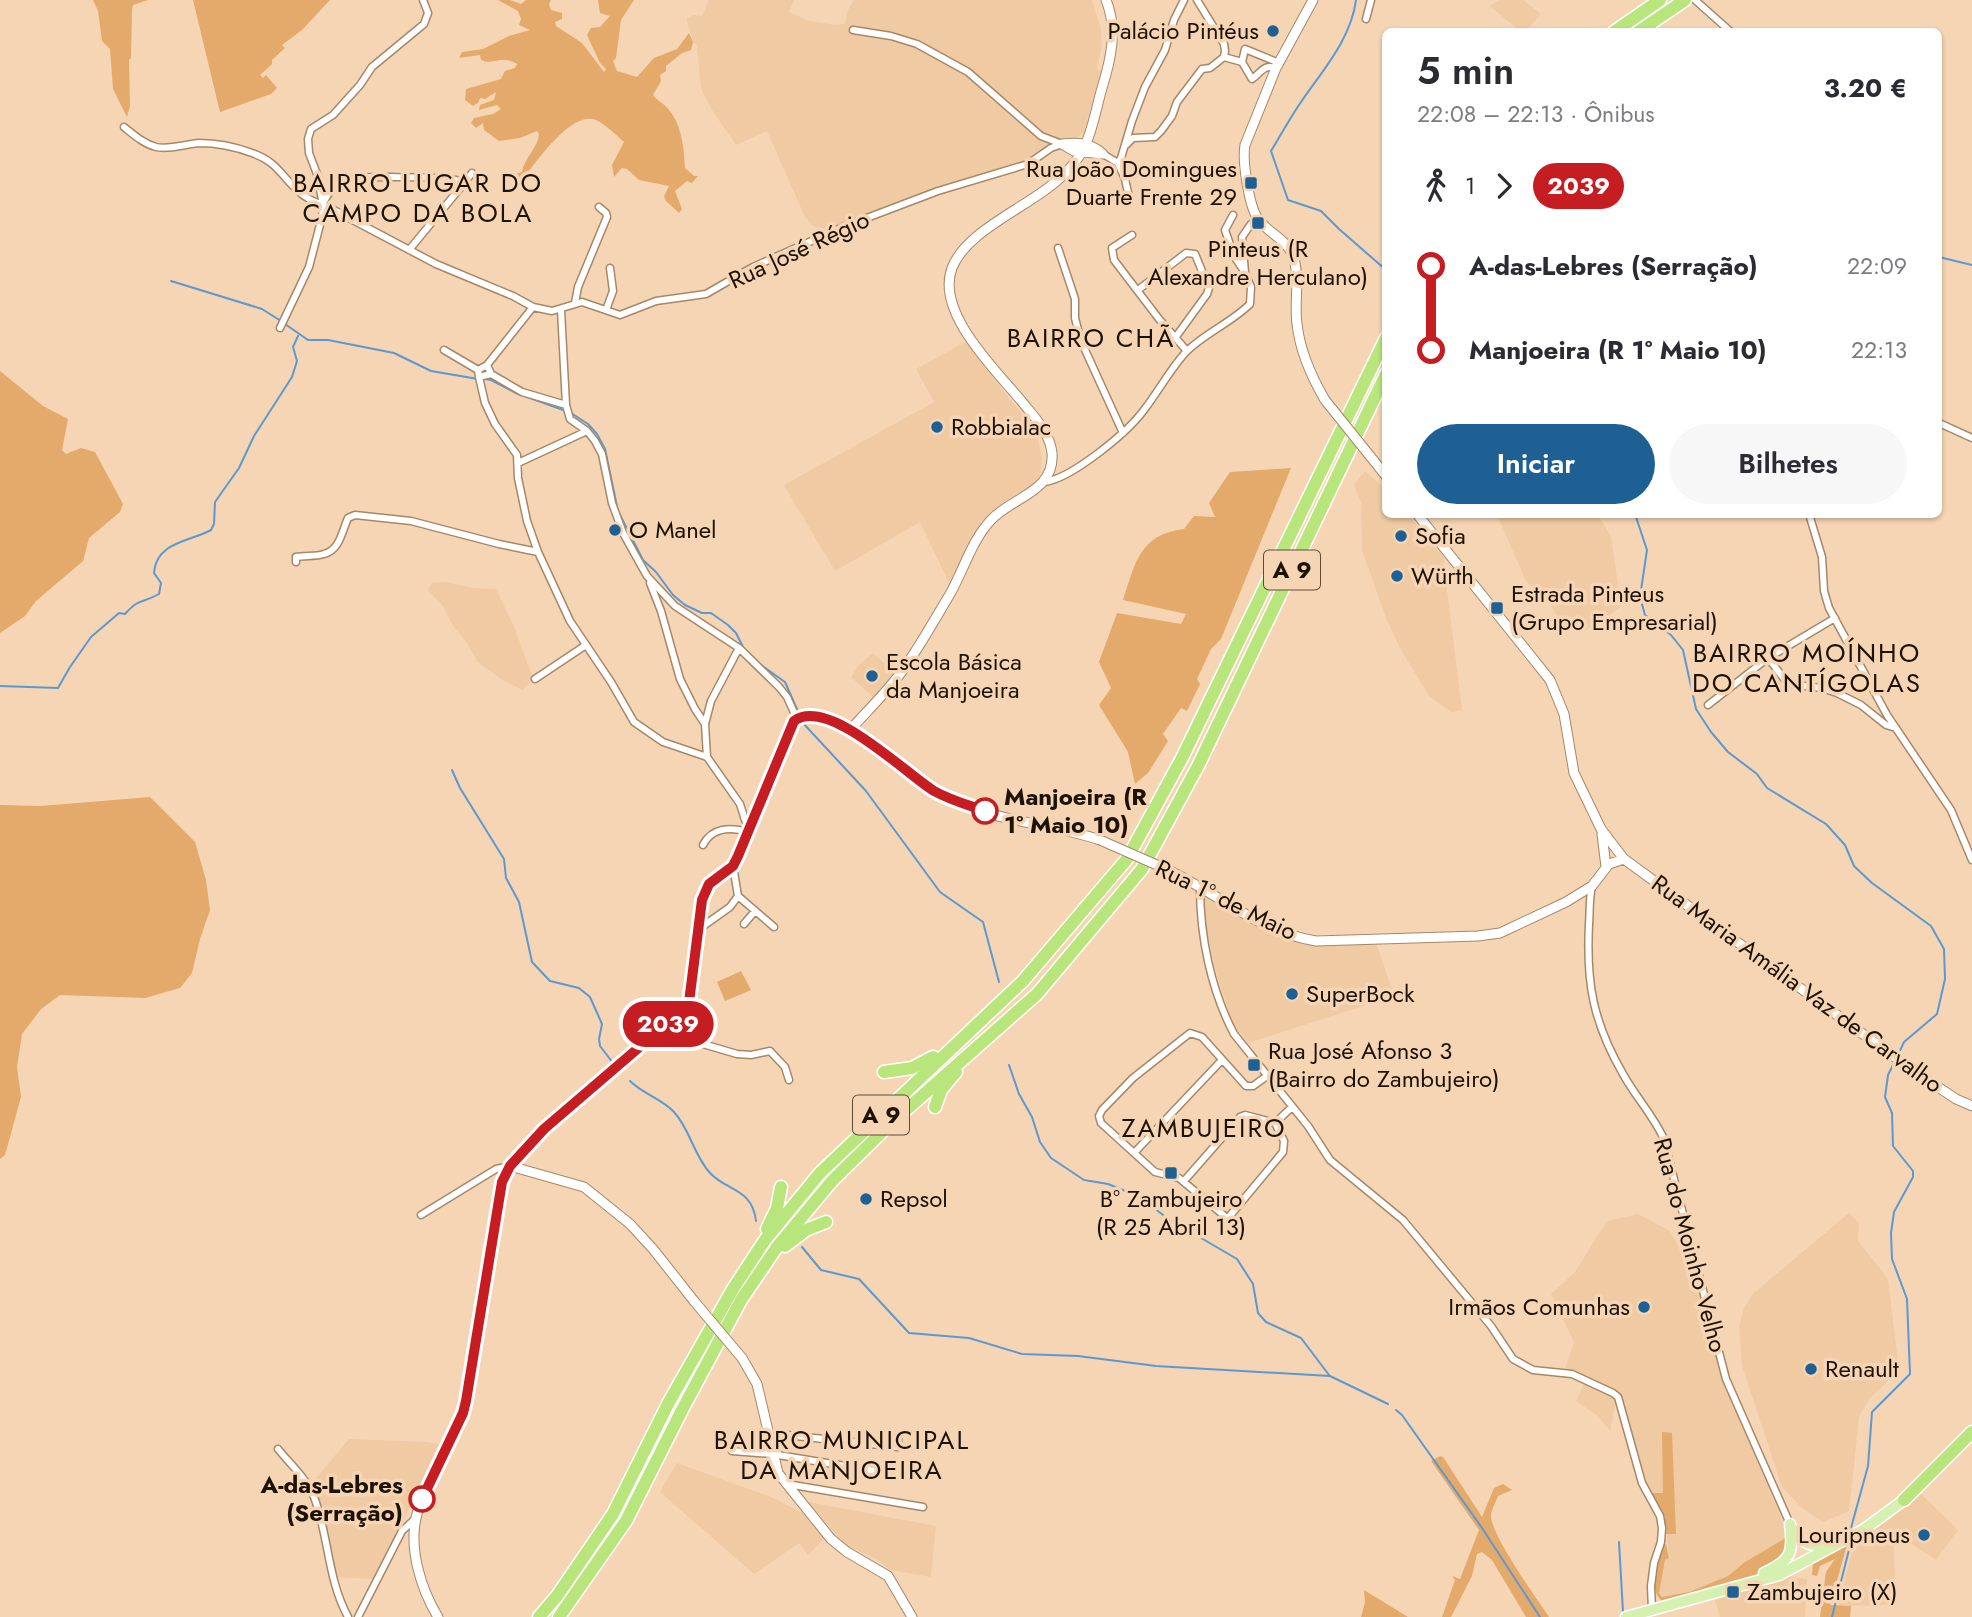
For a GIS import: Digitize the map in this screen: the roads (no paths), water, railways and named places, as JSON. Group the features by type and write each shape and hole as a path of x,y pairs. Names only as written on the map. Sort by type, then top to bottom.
{"highway":[{"path":"1620,28 1660,0"},
{"path":"1644,28 1685,0"},
{"name":"A 9","path":"539,1617 557,1596 613,1514 669,1402 743,1273 765,1240 820,1173 1023,981 1126,859 1182,758 1382,346"},
{"name":"A 9","path":"559,1617 626,1521 741,1300 776,1247 832,1181 888,1126 1037,994 1142,869 1198,766 1382,382"},
{"path":"884,1072 912,1068 928,1062 981,1021"},
{"path":"934,1107 941,1090 986,1037"},
{"path":"743,1273 772,1223 781,1187"},
{"path":"759,1274 793,1239 826,1222"},
{"path":"1904,1500 1972,1433"},
{"path":"1904,1500 1972,1444"}],"main road":[{"path":"1626,1617 1779,1575 1810,1560 1889,1513 1904,1500"},
{"path":"1790,1524 1793,1543 1800,1554 1810,1560"},
{"path":"1790,1524 1797,1536 1811,1545 1837,1544"},
{"path":"1751,1582 1780,1566 1788,1557 1793,1543"}],"street":[{"path":"280,328 309,267 322,217 323,205 317,174 309,153 308,139 311,129 333,115 372,67 424,24 428,13 423,0"},
{"path":"850,730 902,671 950,594 975,541 992,519 1044,482 1050,471 1052,452 1044,429 956,316 949,295 951,270 975,237 1046,190 1067,172 1083,149 1109,67 1113,35 1111,12 1106,0"},
{"path":"1118,163 1145,87 1165,50 1174,20 1184,0"},
{"path":"1125,146 1133,138 1155,137 1202,69 1210,68 1224,57 1226,51 1223,44 1197,0"},
{"path":"1313,0 1278,65 1245,145 1243,157 1259,219 1288,246 1294,258 1297,324 1311,375 1325,400 1382,471"},
{"path":"1366,19 1371,0"},
{"path":"1695,0 1727,28"},
{"path":"853,30 891,36 917,44 968,72 1041,136 1103,154 1118,163 1129,197"},
{"path":"1245,49 1278,65 1263,68 1252,79 1242,62 1245,49"},
{"path":"1224,57 1242,62"},
{"path":"124,127 136,138 153,147 202,143 264,157 276,165 297,191 312,201 533,307 552,311 575,303 578,287 607,217 599,207"},
{"name":"Rua José Régio","path":"575,303 582,302 623,315 656,301 706,294 753,267 843,227 939,191 1028,164 1051,148 1062,144"},
{"path":"410,250 472,173"},
{"path":"323,205 336,184 345,180 452,179 460,183 461,187"},
{"path":"1044,482 1054,481 1070,473 1123,433 1143,412 1187,351 1250,304 1251,287 1234,256 1225,230 1233,215"},
{"path":"1245,273 1242,237 1251,224 1259,219"},
{"path":"1132,236 1116,244 1111,253 1114,260 1187,351"},
{"path":"1058,248 1075,299 1075,318 1082,341 1123,433"},
{"path":"1138,290 1186,253 1195,254 1209,288 1208,294 1175,338"},
{"path":"606,310 613,291 610,268"},
{"path":"478,376 533,307"},
{"path":"561,310 567,409 570,419 587,431 602,454 612,503 623,533 647,576 661,611 680,679 705,724"},
{"path":"444,350 478,376 485,403 495,424 514,450 525,510 538,552 570,621 634,722 663,742 707,757"},
{"path":"487,365 491,374 522,392 567,409"},
{"path":"478,376 491,374"},
{"path":"1942,424 1972,438"},
{"path":"518,463 587,431"},
{"path":"296,562 296,557 324,554 332,550 337,545 348,518 355,515 411,521 538,552"},
{"path":"1420,518 1550,680 1564,714 1574,773 1601,829 1606,867"},
{"path":"1810,518 1822,557 1824,591 1835,618 1896,728 1951,810 1972,860"},
{"path":"647,576 674,606 739,648 779,687 802,717 790,728 733,866 709,884 702,900 688,1010 703,1044 737,1054 751,1055 770,1051 785,1067 789,1080"},
{"path":"1708,705 1769,657 1835,618"},
{"path":"535,679 586,645"},
{"path":"739,648 711,701 705,724 707,757 740,804 749,829"},
{"path":"1769,657 1785,680 1796,685 1837,693 1861,705 1886,725 1896,728"},
{"name":"Rua 1º de Maio","path":"802,717 829,719 850,730 935,791 957,801 1028,824 1081,834 1100,841 1199,885 1274,930 1315,941 1500,933 1538,916 1592,886 1612,861 1624,859"},
{"path":"703,845 705,839 728,828 749,829"},
{"name":"Rua Maria Amália Vaz de Carvalho","path":"1601,829 1624,859 1908,1067 1956,1099 1972,1106"},
{"path":"733,866 738,896 774,927"},
{"path":"1199,885 1200,923 1207,955 1234,1034 1308,1126 1330,1160 1415,1233 1491,1326 1513,1359 1533,1370 1572,1374 1618,1397 1623,1407 1642,1483 1660,1516 1662,1528 1651,1586 1652,1608"},
{"name":"Rua do Moinho Velho","path":"1592,886 1587,958 1590,986 1599,1022 1623,1075 1656,1122 1663,1138 1727,1379 1790,1524"},
{"path":"699,929 730,907 738,896"},
{"path":"744,924 755,911"},
{"path":"438,1617 420,1578 415,1553 415,1519 426,1489 463,1413 502,1182 510,1166 544,1129 688,1010"},
{"path":"1184,1181 1240,1117 1245,1115 1275,1123 1284,1142 1283,1152 1230,1221 1184,1181 1155,1172 1099,1120 1102,1110 1133,1078 1190,1033 1202,1037 1245,1086 1253,1086 1268,1076"},
{"path":"1134,1153 1221,1061"},
{"path":"1275,1123 1292,1107"},
{"path":"421,1215 496,1169 510,1166 584,1187 630,1224 742,1358 757,1384 778,1473 831,1539 888,1576 912,1617"},
{"path":"768,1433 898,1447 898,1438"},
{"path":"278,1449 309,1486 315,1498 329,1565 341,1605 348,1617"},
{"path":"732,1451 772,1454 906,1476"},
{"path":"787,1483 923,1507"},
{"path":"358,1617 402,1531 415,1519"}],"waterway":[{"path":"1356,0 1342,42 1271,151 1288,200 1321,211 1382,267"},
{"path":"1942,258 1972,265"},
{"path":"171,281 262,309 281,321"},
{"path":"285,324 308,340 328,340 394,353 431,371 478,379"},
{"path":"0,686 58,688 91,637 119,613 125,614 137,603 159,594 161,583 154,573 156,563 161,555 175,544 211,530 214,524 215,502 239,468 254,436 292,377 297,361 293,347 298,336"},
{"path":"484,379 566,411"},
{"path":"571,413 588,424 605,449 618,511 643,560 685,605 702,613 711,613 728,625 736,633 744,649"},
{"path":"1636,518 1647,550 1640,597 1645,615 1671,635 1683,650 1696,709 1711,732 1728,752 1757,774 1767,788 1826,824 1845,845 1854,866 1872,883 1931,926 1944,949 1945,979 1937,1014 1904,1042 1898,1055"},
{"path":"761,665 785,682 800,716"},
{"path":"802,722 866,791 940,892 983,922 999,982"},
{"path":"452,770 460,788 504,859 506,878 519,902 532,962 550,981 579,988 590,997 602,1024 600,1046 613,1063"},
{"path":"1851,1528 1868,1466 1872,1412 1910,1374 1907,1299 1892,1259 1891,1233 1894,1212 1913,1177 1913,1171 1893,1146 1892,1113 1885,1097 1888,1075 1894,1063"},
{"path":"1009,1065 1040,1142 1051,1158 1084,1180 1108,1184 1140,1197 1181,1229 1237,1259 1253,1284 1258,1313 1266,1322 1301,1338 1329,1375"},
{"path":"630,1081 674,1112 710,1173 750,1202 756,1221"},
{"path":"802,1247 821,1270 859,1279 909,1333 969,1338 1022,1354 1078,1356 1156,1366 1330,1376 1388,1404"},
{"path":"1396,1410 1482,1528 1540,1617"},
{"path":"1619,1542 1623,1612"},
{"path":"1832,1617 1851,1542"}],"place":[{"name":"Palácio Pintéus","path":"1273,31"},
{"name":"Rua João Domingues Duarte Frente 29","path":"1251,183"},
{"name":"Pinteus (R Alexandre Herculano)","path":"1258,223"},
{"name":"Robbialac","path":"937,427"},
{"name":"O Manel","path":"615,530"},
{"name":"Sofia","path":"1401,536"},
{"name":"Würth","path":"1397,576"},
{"name":"Estrada Pinteus (Grupo Empresarial)","path":"1497,608"},
{"name":"Escola Básica da Manjoeira","path":"872,676"},
{"name":"Manjoeira (R 1º Maio 10)","path":"985,811"},
{"name":"SuperBock","path":"1292,994"},
{"name":"Rua José Afonso 3 (Bairro do Zambujeiro)","path":"1254,1065"},
{"name":"Bº Zambujeiro (R 25 Abril 13)","path":"1171,1173"},
{"name":"Repsol","path":"866,1199"},
{"name":"Irmãos Comunhas","path":"1644,1307"},
{"name":"Renault","path":"1811,1369"},
{"name":"A-das-Lebres (Serração)","path":"422,1499"},
{"name":"Louripneus","path":"1924,1535"},
{"name":"Zambujeiro (X)","path":"1733,1592"}],"district":[{"name":"BAIRRO LUGAR DO CAMPO DA BOLA","path":"418,198"},
{"name":"BAIRRO CHÃ","path":"1091,338"},
{"name":"BAIRRO MOÍNHO DO CANTÍGOLAS","path":"1807,668"},
{"name":"ZAMBUJEIRO","path":"1204,1128"},
{"name":"BAIRRO MUNICIPAL DA MANJOEIRA","path":"842,1455"}]}
